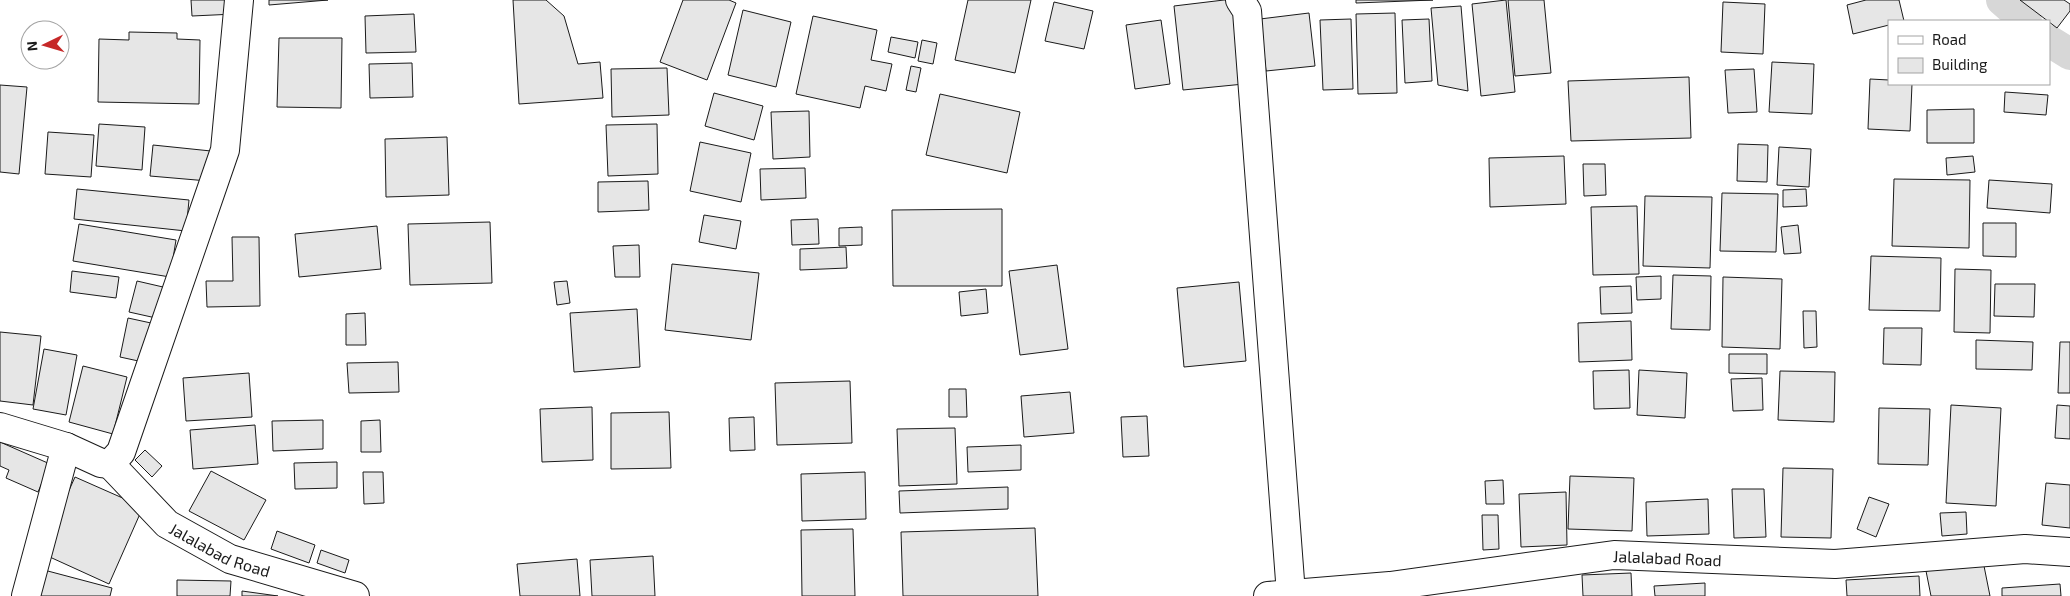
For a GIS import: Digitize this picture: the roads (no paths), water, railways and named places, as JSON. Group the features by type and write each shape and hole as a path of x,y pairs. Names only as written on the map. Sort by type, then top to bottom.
{"street":[{"path":"0,427 66,447 101,463 110,464 121,452 225,150 238,0"},
{"path":"1240,0 1247,11 1280,595"},
{"path":"26,596 66,447"},
{"name":"Jalalabad Road","path":"110,464 167,524 230,559 354,596"},
{"name":"Jalalabad Road","path":"1280,595 1390,591 1614,555 1835,564 2025,549 2070,552"}],"waterway":[{"path":"2002,0 2025,20"},
{"path":"2050,42 2070,54"}]}
